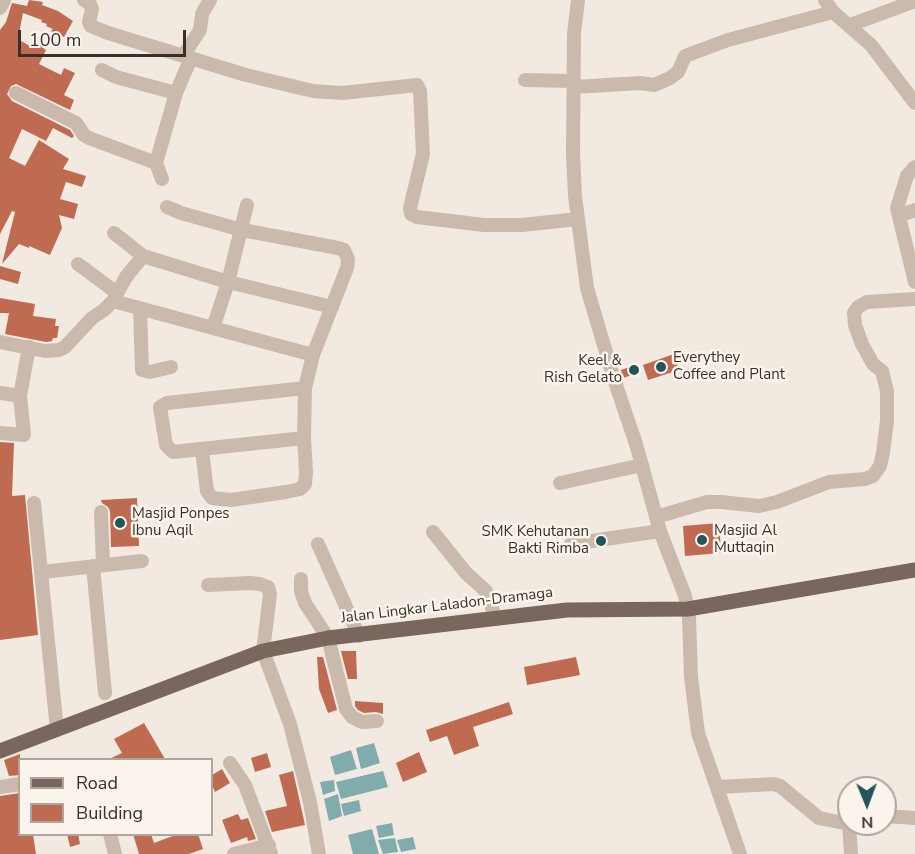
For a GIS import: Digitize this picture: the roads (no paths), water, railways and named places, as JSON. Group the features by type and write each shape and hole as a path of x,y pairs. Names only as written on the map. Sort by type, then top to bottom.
{"main road":[{"name":"Jalan Lingkar Laladon-Dramaga","path":"0,751 262,651 328,638 567,610 688,609 915,570"}],"street":[{"path":"0,8 4,0"},
{"path":"84,0 90,4 92,9 89,22 91,26 246,75 313,91 342,93 417,85 420,91 423,154 410,208 411,214 417,218 484,225 522,225 578,219"},
{"path":"162,179 156,163 187,57 200,30 202,14 210,0"},
{"path":"578,0 574,25 572,146 585,278 658,524 688,609 691,677 697,725 703,751 740,854"},
{"path":"825,0 834,12 871,45 915,103"},
{"path":"850,25 915,1"},
{"path":"525,80 573,84 640,83 654,85 670,78 681,66 685,56 728,40 834,12"},
{"path":"102,70 116,77 176,93"},
{"path":"16,93 76,123 84,135 89,138 156,163"},
{"path":"915,166 907,176 897,208 915,282"},
{"path":"213,328 228,282 247,205"},
{"path":"167,207 242,230 344,250 348,259 347,268 313,355 305,388 306,480 302,487 286,492 231,500 212,498 207,494 202,450"},
{"path":"898,216 915,210"},
{"path":"114,233 143,256 228,282 332,307"},
{"path":"0,342 45,351 59,350 70,342 92,318 105,310 126,277 143,256"},
{"path":"78,264 115,297 140,309 313,355"},
{"path":"571,544 658,524 707,502 759,506 777,502 830,482 865,479 873,476 880,466 883,453 887,421 887,391 882,371 873,364 862,344 855,324 855,313 858,307 867,302 915,299"},
{"path":"140,309 142,370 150,372 171,367"},
{"path":"0,433 24,435 20,396 29,347"},
{"path":"304,438 173,452 168,449 160,412 161,405 305,388"},
{"path":"0,393 20,396"},
{"path":"560,483 642,465"},
{"path":"34,503 57,730"},
{"path":"101,512 98,566 105,693"},
{"path":"433,532 466,573 486,591 496,619"},
{"path":"318,544 359,636"},
{"path":"42,573 142,561"},
{"path":"301,579 301,591 305,603 328,638 346,710 352,717 362,722 377,721"},
{"path":"208,585 260,584 268,587 270,594 262,651 291,724 310,802 319,854"},
{"path":"230,763 245,785 270,849 234,854"},
{"path":"717,788 774,783 819,818 837,820"},
{"path":"0,787 18,784"},
{"path":"897,817 915,818"},
{"path":"111,836 116,854"},
{"path":"850,836 852,854"}],"water":[{"path":"374,743 380,763 361,769 356,748"},
{"path":"351,750 357,769 335,775 330,757"},
{"path":"383,771 388,787 341,799 336,782"},
{"path":"334,780 335,791 323,795 320,782"},
{"path":"338,794 342,816 329,821 324,799"},
{"path":"359,800 361,811 344,816 341,804"},
{"path":"392,823 394,835 379,838 376,826"},
{"path":"372,829 379,854 353,854 348,835"},
{"path":"413,837 416,849 401,852 397,840"},
{"path":"395,838 398,852 383,854 378,840"}],"place":[{"name":"Everythey Coffee and Plant","path":"661,367"},
{"name":"Keel & Rish Gelato","path":"634,370"},
{"name":"Masjid Ponpes Ibnu Aqil","path":"120,523"},
{"name":"Masjid Al Muttaqin","path":"702,540"},
{"name":"SMK Kehutanan Bakti Rimba","path":"601,541"}]}
